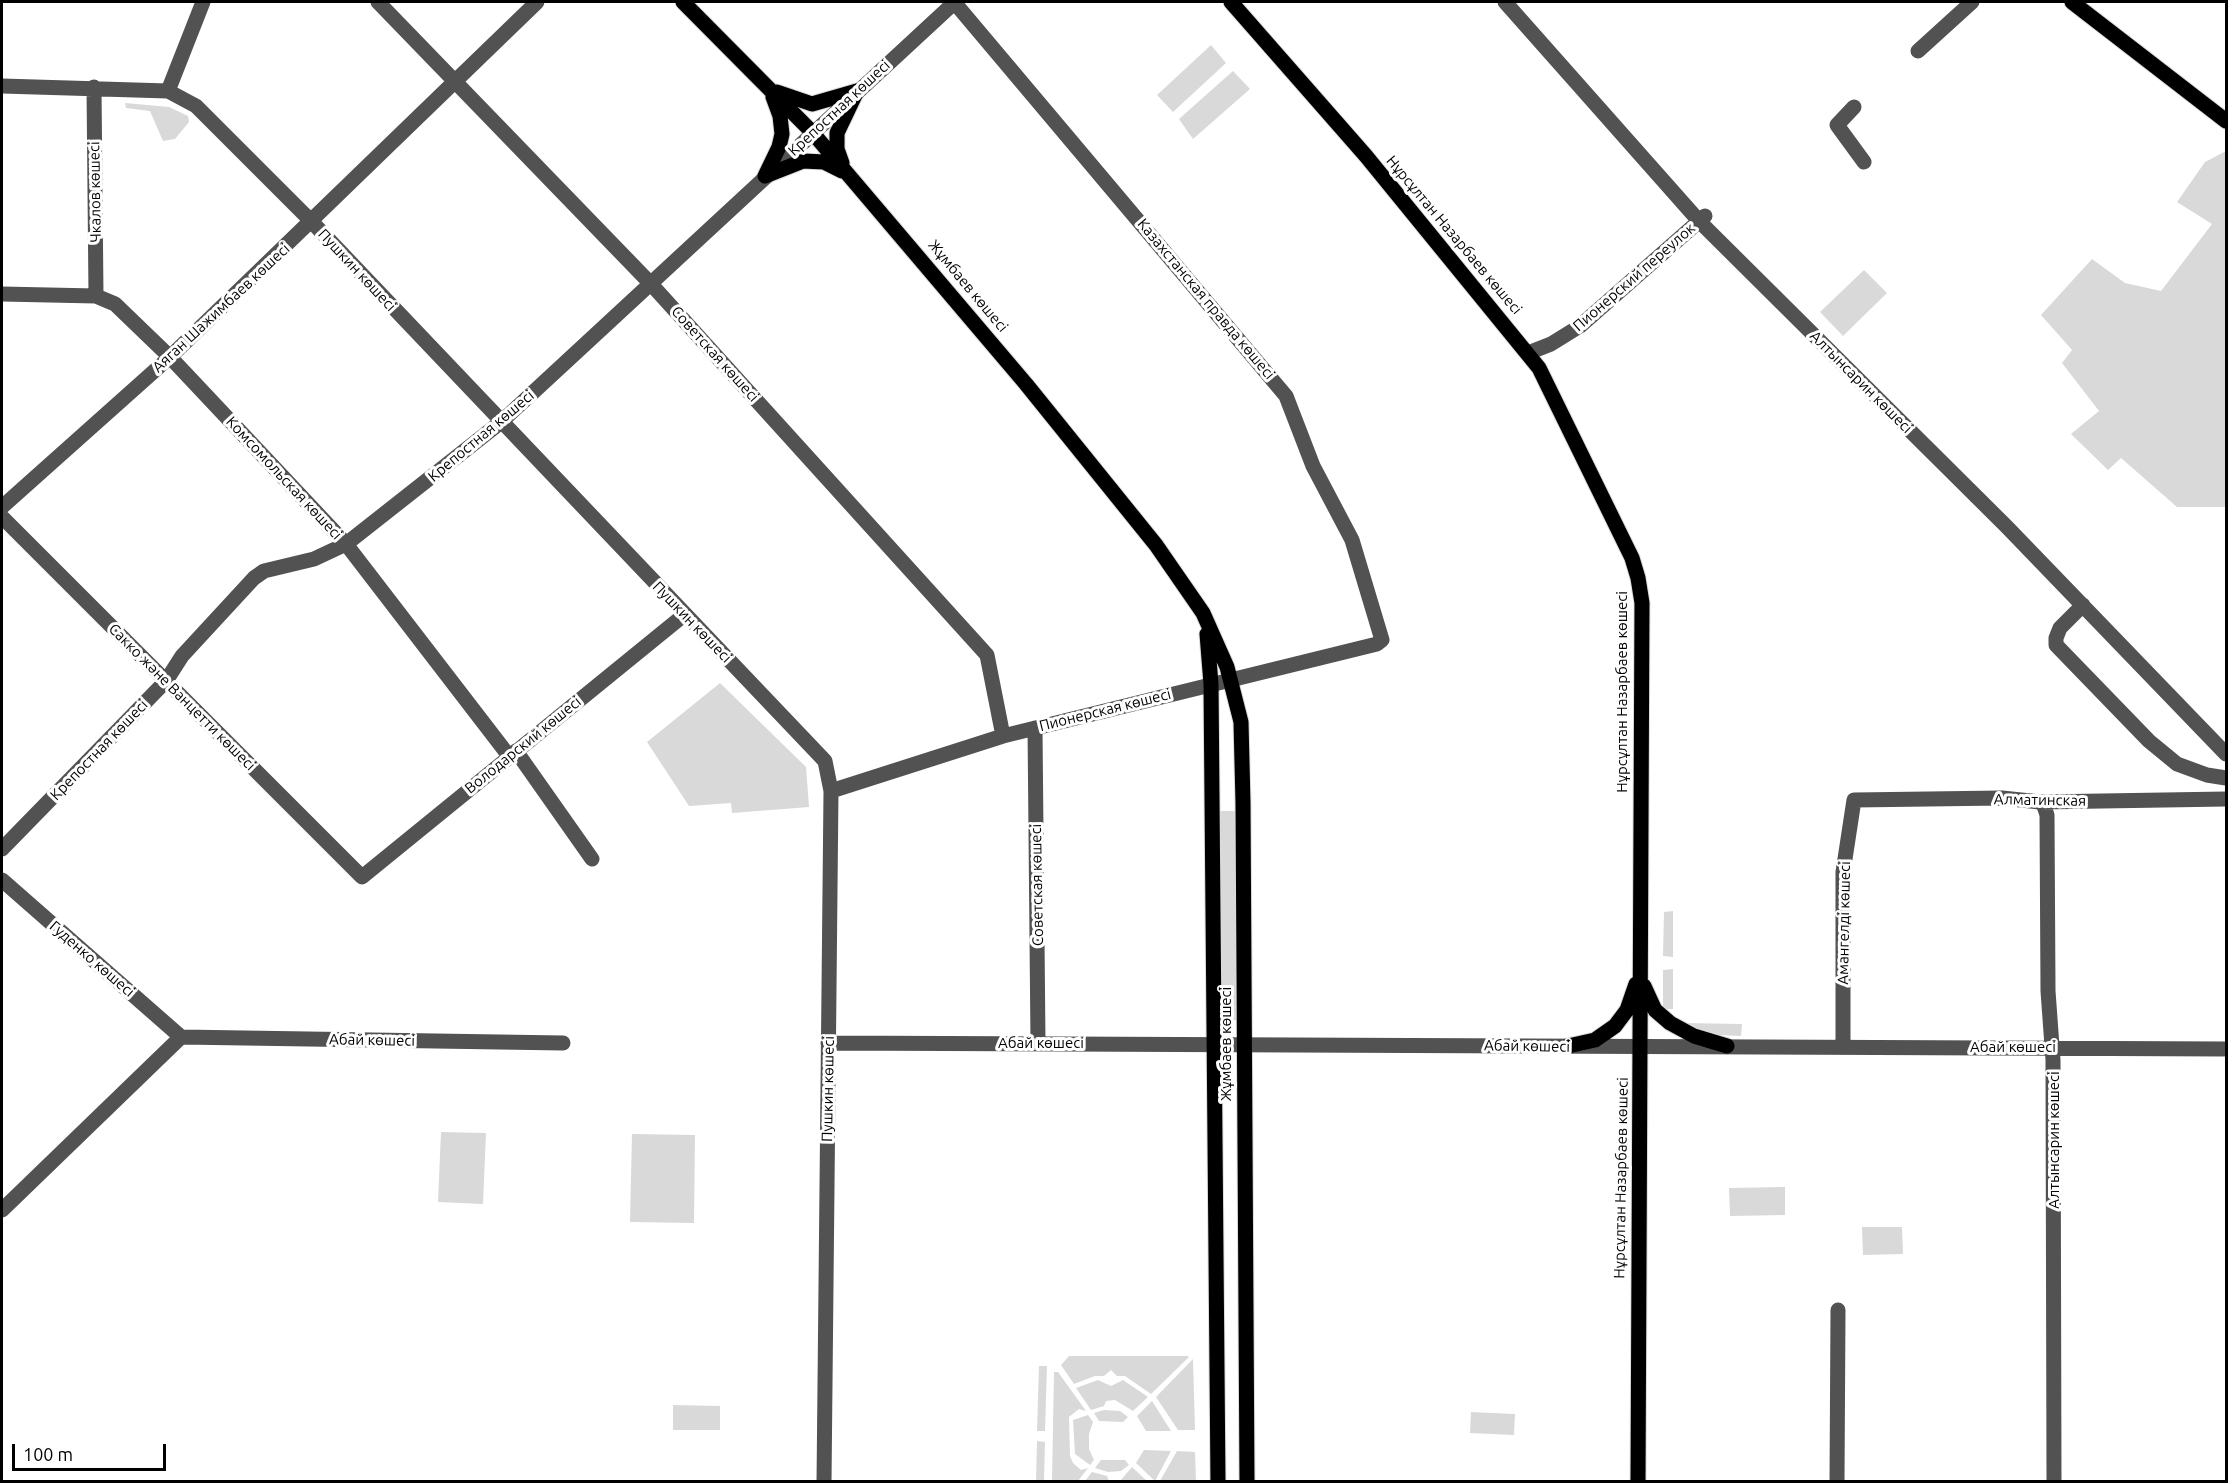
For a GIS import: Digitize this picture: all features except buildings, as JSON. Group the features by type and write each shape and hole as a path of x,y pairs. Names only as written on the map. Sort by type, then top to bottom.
{"main road":[{"name":"Жұмбаев көшесі","path":"683,2 812,132 992,344 1156,545 1203,613 1231,680 1238,706 1241,734 1247,1482"},
{"name":"Нұрсұлтан Назарбаев көшесі","path":"1231,2 1352,139 1528,353 1547,381 1599,489 1632,558 1641,588 1638,1482"},
{"path":"2072,2 2226,121"},
{"path":"768,87 812,104 857,91"},
{"path":"765,176 779,147 782,129 777,105 768,87"},
{"path":"848,174 837,149 836,137 842,119 857,91"},
{"path":"765,176 789,165 810,160 830,164 848,174"},
{"name":"Жұмбаев көшесі","path":"1203,613 1211,684 1218,1482"},
{"path":"1640,961 1645,990 1661,1017 1694,1036 1727,1046"},
{"path":"1568,1046 1595,1040 1615,1026 1632,998 1640,961"}],"street":[{"path":"168,91 203,2"},
{"name":"Советская көшесі","path":"378,2 651,284 987,655 1004,736"},
{"name":"Аяган Шажимбаев көшесі","path":"2,507 170,357 537,2"},
{"name":"Крепостная көшесі","path":"2,849 166,681 182,656 254,578 264,571 314,559 346,544 501,422 955,2"},
{"name":"Казахстанская правда көшесі","path":"955,2 1286,396 1313,466 1352,540 1382,640"},
{"name":"Алтынсарин көшесі","path":"1505,2 1703,218 2226,754"},
{"path":"1918,51 1972,2"},
{"name":"Пушкин көшесі","path":"2,86 168,91 183,97 201,110 312,222 684,615 818,751 829,771 831,791 824,1482"},
{"name":"Чкалов көшесі","path":"94,87 96,296"},
{"path":"1854,107 1837,125 1864,162"},
{"name":"Пионерский переулок","path":"1528,353 1551,344 1580,326 1703,218"},
{"name":"Комсомольская көшесі","path":"2,294 96,296 115,304 170,357 346,544 592,859"},
{"name":"Сакко және Ванцетти көшесі","path":"2,517 362,877"},
{"path":"2083,605 2060,628 2056,645 2149,741 2177,764 2207,775 2226,778"},
{"name":"Володарский көшесі","path":"362,877 684,615"},
{"name":"Пионерская көшесі","path":"831,791 1004,736 1382,640"},
{"name":"Советская көшесі","path":"1035,728 1038,1043"},
{"name":"Алматинская","path":"1854,800 2002,798 2040,802 2226,799"},
{"name":"Амангелді көшесі","path":"1843,1047 1843,872 1854,800"},
{"name":"Алтынсарин көшесі","path":"2040,802 2047,815 2051,1047 2054,1060 2056,1313 2054,1482"},
{"name":"Гуденко көшесі","path":"2,880 182,1037"},
{"path":"3,1205 182,1037"},
{"name":"Абай көшесі","path":"182,1037 563,1043"},
{"name":"Абай көшесі","path":"828,1043 2226,1049"},
{"path":"1837,1482 1838,1310"}],"shaded area":[{"path":"1211,45 1226,63 1173,112 1157,95"},
{"path":"1233,71 1250,89 1193,139 1179,119"},
{"path":"125,103 169,107 188,116 189,122 175,139 163,141 150,111 126,108"},
{"path":"2226,151 2226,507 2177,507 2121,458 2108,470 2071,434 2099,411 2062,363 2072,350 2041,315 2092,259 2125,283 2161,291 2212,224 2177,202 2205,162"},
{"path":"1864,270 1887,293 1843,336 1820,312"},
{"path":"720,683 806,767 809,807 732,813 731,803 689,806 647,742"},
{"path":"1220,811 1236,811 1236,1020 1221,1020"},
{"path":"1673,911 1673,957 1663,956 1664,912"},
{"path":"1673,969 1673,1009 1663,1009 1663,970"},
{"path":"1682,1023 1742,1024 1741,1036 1695,1034"},
{"path":"441,1132 486,1133 483,1204 438,1202"},
{"path":"632,1134 695,1135 694,1223 630,1222"},
{"path":"1785,1187 1785,1215 1730,1216 1729,1188"},
{"path":"1862,1227 1902,1227 1903,1254 1863,1255"},
{"path":"1069,1356 1189,1357 1151,1394 1125,1376 1117,1376 1111,1370 1104,1376 1095,1376 1074,1384 1061,1365"},
{"path":"1193,1359 1195,1430 1178,1430 1156,1397"},
{"path":"1039,1366 1047,1366 1045,1431 1037,1431"},
{"path":"1054,1372 1058,1372 1086,1411 1079,1409 1069,1417 1070,1456 1073,1463 1081,1470 1088,1468 1078,1481 1052,1481"},
{"path":"1098,1380 1111,1386 1123,1380 1148,1397 1133,1411 1115,1400 1106,1401 1104,1406 1091,1410 1076,1388"},
{"path":"1152,1401 1171,1431 1146,1431 1137,1416"},
{"path":"673,1405 720,1406 720,1430 673,1430"},
{"path":"1104,1410 1120,1411 1128,1417 1123,1422 1099,1421 1094,1413"},
{"path":"1471,1412 1515,1414 1514,1435 1470,1433"},
{"path":"1088,1415 1093,1422 1089,1434 1089,1449 1094,1460 1090,1465 1075,1454 1073,1420"},
{"path":"1037,1441 1045,1442 1044,1481 1036,1481"},
{"path":"1144,1450 1171,1451 1155,1481 1136,1463"},
{"path":"1177,1451 1195,1452 1196,1481 1160,1481"},
{"path":"1101,1460 1125,1460 1129,1465 1121,1471 1108,1472 1095,1468"},
{"path":"1132,1467 1147,1481 1120,1481"},
{"path":"1092,1472 1107,1476 1109,1481 1085,1481"}]}
